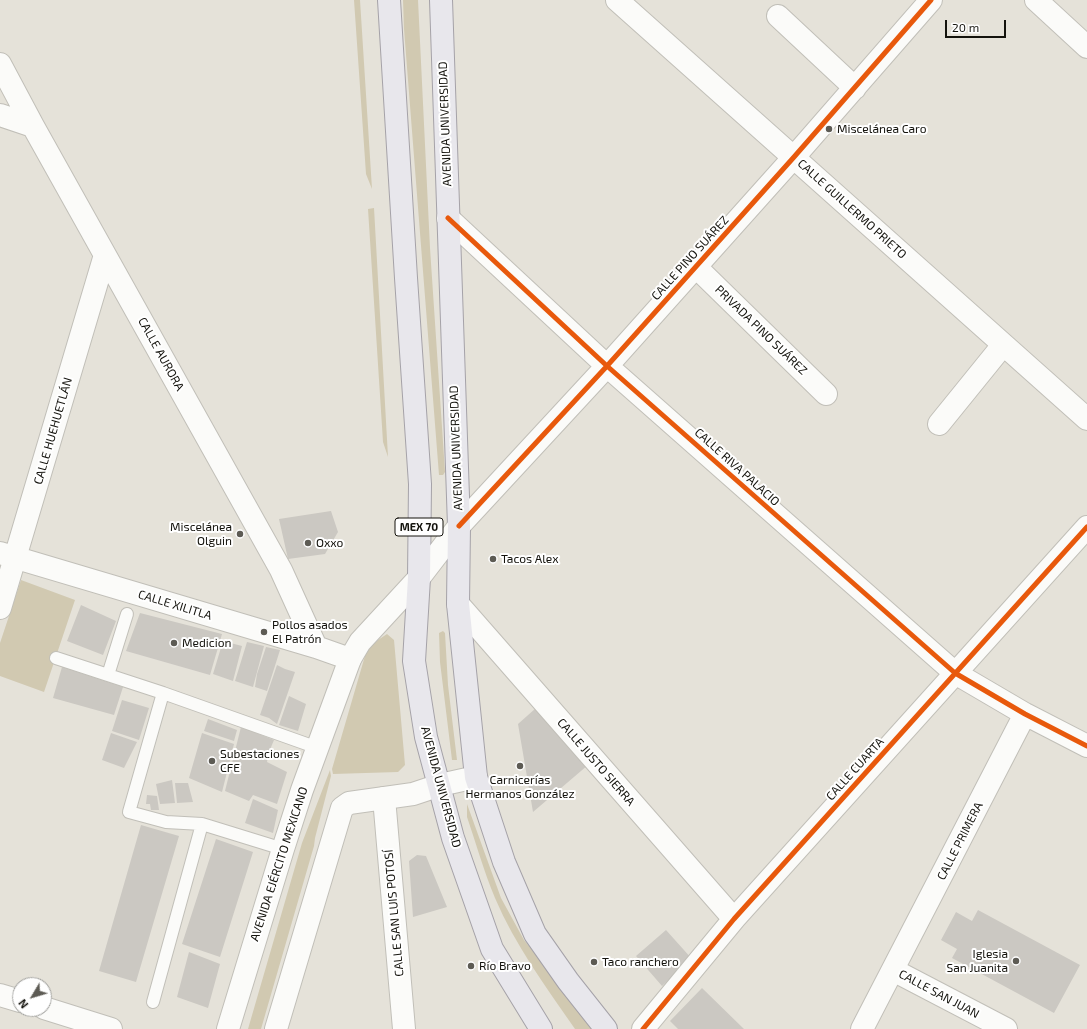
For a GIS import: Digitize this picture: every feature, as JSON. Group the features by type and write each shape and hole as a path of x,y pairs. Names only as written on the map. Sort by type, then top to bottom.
{"main road":[{"name":"AVENIDA UNIVERSIDAD","path":"389,0 406,286 420,484 419,578 414,661 426,737 453,838 492,949 542,1029"},
{"name":"AVENIDA UNIVERSIDAD","path":"440,0 459,526 458,604 476,777 504,862 536,934 568,981 606,1029"}],"street":[{"name":"CALLE GUILLERMO PRIETO","path":"617,0 1087,419"},
{"name":"CALLE PINO SUÁREZ","path":"459,526 696,267 931,0"},
{"path":"1036,0 1087,47"},
{"path":"778,16 855,88"},
{"name":"CALLE AURORA","path":"0,64 33,126 281,570 316,647"},
{"path":"0,115 33,126"},
{"name":"CALLE RIVA PALACIO","path":"448,218 607,366 955,673 1025,714"},
{"name":"CALLE HUEHUETLÁN","path":"0,608 8,555 105,254"},
{"name":"PRIVADA PINO SUÁREZ","path":"696,267 826,394"},
{"path":"939,424 1003,345"},
{"name":"AVENIDA EJÉRCITO MEXICANO","path":"228,1029 283,849 350,659 360,642 419,578 459,526"},
{"name":"CALLE CUARTA","path":"643,1029 734,919 1087,527"},
{"name":"CALLE XILITLA","path":"8,555 316,647 350,659"},
{"name":"CALLE JUSTO SIERRA","path":"458,604 734,919"},
{"path":"1025,714 1087,746"},
{"name":"CALLE PRIMERA","path":"862,1029 1025,714"},
{"path":"276,1029 342,808 349,803 413,794 440,785 476,777"},
{"name":"CALLE SAN LUIS POTOSÍ","path":"384,798 404,1029"},
{"name":"CALLE SAN JUAN","path":"893,970 1006,1029"},
{"path":"0,995 12,999"},
{"path":"52,1011 111,1029"}],"lane":[{"path":"108,675 127,614"},
{"path":"56,658 163,693 318,748"},
{"path":"163,693 129,812 166,822 202,824 283,849"},
{"path":"153,1002 202,824"}],"shaded area":[{"path":"354,0 360,0 372,189 366,174"},
{"path":"403,0 418,0 430,248 445,472 443,475 439,475"},
{"path":"374,208 388,457 383,442 368,209"},
{"path":"21,580 75,600 44,692 0,676 0,643"},
{"path":"443,631 445,633 448,685 457,760 452,760 440,662 439,633"},
{"path":"387,634 394,640 405,765 398,772 333,774 332,769 367,649"},
{"path":"330,770 331,776 314,846 261,1029 248,1029 302,843"},
{"path":"467,804 501,898 524,940 596,1029 575,1029 521,949 503,915 487,878 467,817"}],"building":[{"name":"Oxxo","path":"331,511 338,532 325,554 288,559 279,519"},
{"path":"81,605 116,621 103,655 67,641"},
{"name":"Medicion","path":"140,613 222,634 210,675 126,651"},
{"path":"223,641 242,646 233,681 213,674"},
{"path":"247,642 264,646 253,687 235,681"},
{"path":"266,647 280,650 267,691 255,687 257,674"},
{"path":"277,665 295,672 277,724 269,718 260,715"},
{"path":"62,667 123,687 114,715 53,698"},
{"path":"289,696 306,704 298,731 279,725"},
{"path":"122,700 149,708 139,740 112,731"},
{"path":"536,708 588,765 533,812 518,724"},
{"path":"208,719 237,730 234,741 204,731"},
{"path":"241,727 274,740 267,762 287,772 277,804 253,795 249,801 225,791"},
{"path":"111,733 137,742 124,768 102,760"},
{"name":"Subestaciones CFE","path":"202,733 234,744 222,792 189,778"},
{"path":"172,780 175,803 160,804 156,784"},
{"path":"175,783 188,783 193,802 177,803"},
{"path":"147,795 157,796 159,810 151,810 150,804 146,804"},
{"path":"253,799 278,810 273,833 245,823"},
{"path":"141,825 179,836 136,982 99,971"},
{"path":"216,839 253,852 220,957 182,944"},
{"path":"417,855 426,856 447,907 413,917 409,861"},
{"name":"Iglesia San Juanita","path":"978,910 1080,965 1054,1013 952,958 957,949 941,940 956,912 972,921"},
{"path":"666,930 692,959 662,986 636,956"},
{"path":"189,952 220,964 208,1008 177,997"},
{"path":"702,988 744,1029 678,1029 670,1021"}],"cycle path":[{"path":"459,526 607,366 794,157 931,0"},
{"path":"448,218 607,366 955,673 1025,714 1087,746"},
{"path":"643,1029 734,919 1087,527"}],"place":[{"name":"Miscelánea Caro","path":"829,129"},
{"name":"Miscelánea Olguin","path":"240,534"},
{"name":"Oxxo","path":"308,543"},
{"name":"Tacos Alex","path":"493,559"},
{"name":"Pollos asados El Patrón","path":"264,632"},
{"name":"Medicion","path":"174,643"},
{"name":"Subestaciones CFE","path":"212,761"},
{"name":"Carnicerías Hermanos González","path":"520,766"},
{"name":"Iglesia San Juanita","path":"1016,961"},
{"name":"Taco ranchero","path":"594,962"},
{"name":"Río Bravo","path":"471,966"}]}
